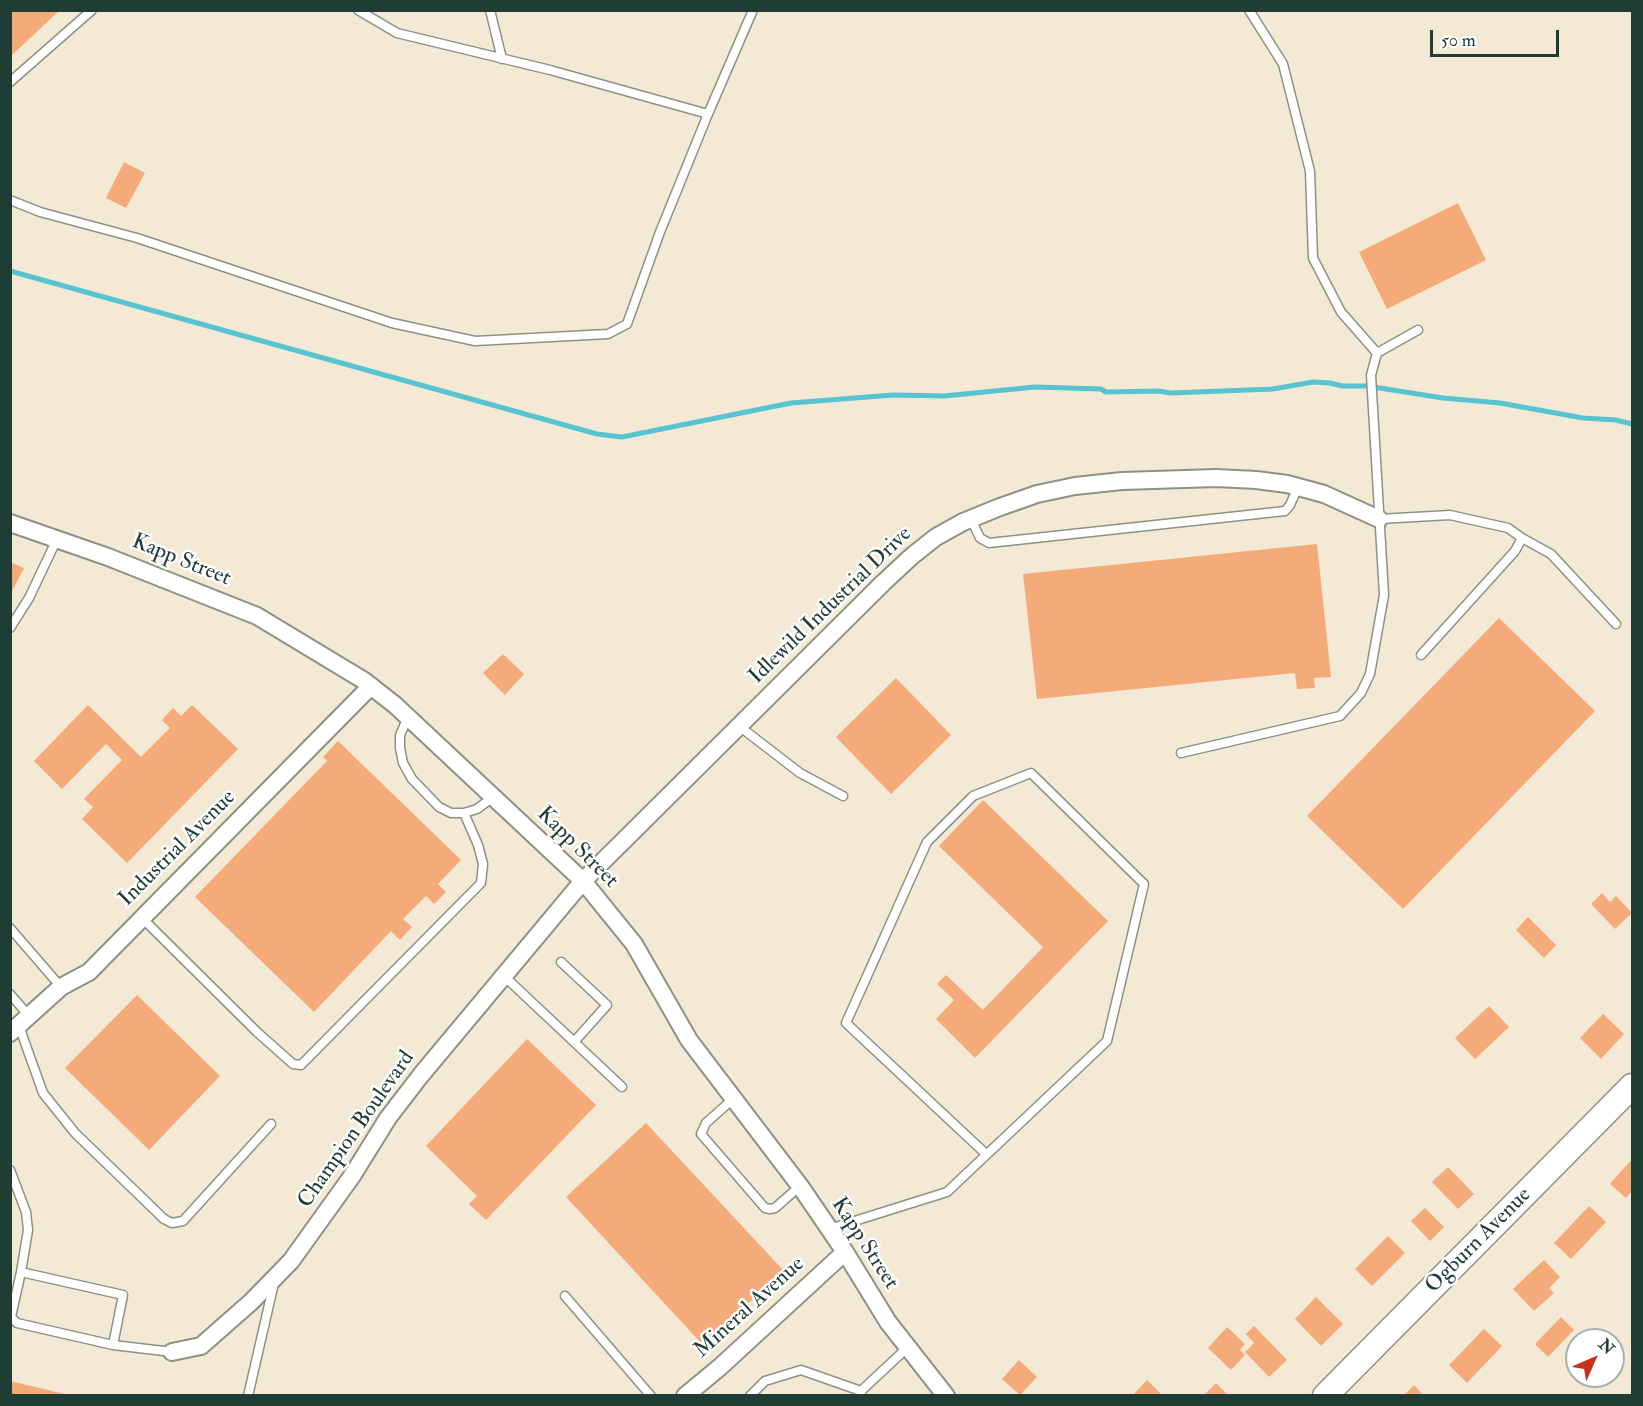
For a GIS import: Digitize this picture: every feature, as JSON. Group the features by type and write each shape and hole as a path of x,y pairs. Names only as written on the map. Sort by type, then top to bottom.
{"street":[{"name":"Idlewild Industrial Drive","path":"583,881 912,556 936,537 971,519 1037,494 1075,486 1122,481 1216,478 1256,480 1298,487 1324,494 1379,519"},
{"name":"Kapp Street","path":"10,523 108,557 257,616 370,686 408,717 494,797 583,881 634,944 689,1040 800,1186 845,1252 888,1322 946,1395"},
{"name":"Industrial Avenue","path":"19,1025 61,987 89,972 370,686"},
{"name":"Champion Boulevard","path":"172,1352 201,1346 251,1302 291,1261 327,1214 388,1118 583,881"},
{"name":"Ogburn Avenue","path":"1325,1395 1632,1086"},
{"name":"Mineral Avenue","path":"685,1395 720,1367 845,1252"}],"lane":[{"path":"10,82 92,10"},
{"path":"358,10 397,33 550,70 708,114"},
{"path":"490,10 502,59"},
{"path":"10,200 40,212 137,238 392,323 475,341 608,334 627,324 660,232 753,10"},
{"path":"1249,10 1282,64 1288,85 1310,171 1313,258 1341,312 1377,353"},
{"path":"1181,753 1340,716 1361,693 1370,674 1384,595 1371,375 1377,353 1418,330"},
{"path":"971,519 980,538 989,543 1285,511 1298,487"},
{"path":"1379,519 1450,516 1508,528 1521,538 1551,554 1616,624"},
{"path":"1421,655 1515,551 1521,538"},
{"path":"10,628 29,598 57,539"},
{"path":"408,717 400,735 403,762 412,779 439,807 451,813 464,813 477,809 494,797"},
{"path":"738,726 800,773 843,796"},
{"path":"828,1229 947,1192 1107,1041 1144,884 1031,773 974,795 927,842 846,1023 986,1154"},
{"path":"142,918 257,1032 293,1064 301,1065 481,883 483,864 478,845 464,813"},
{"path":"10,928 61,987"},
{"path":"561,962 607,1005 574,1042"},
{"path":"504,976 622,1087"},
{"path":"10,994 43,1093 75,1133 164,1219 172,1223 183,1221 271,1124"},
{"path":"733,1100 706,1123 701,1134 765,1208 775,1208 800,1186"},
{"path":"10,1170 26,1212 28,1230 11,1317 17,1323 113,1345 172,1352"},
{"path":"21,1272 123,1295 113,1345"},
{"path":"248,1395 276,1277"},
{"path":"565,1296 651,1395"},
{"path":"750,1395 765,1382 801,1370 861,1393 908,1347"}],"building":[{"path":"10,10 60,10 10,57"},
{"path":"124,162 145,173 126,208 106,198"},
{"path":"1458,203 1486,260 1387,309 1359,252"},
{"path":"1317,544 1331,677 1314,678 1315,688 1297,689 1295,673 1037,699 1023,574"},
{"path":"10,562 24,568 10,595"},
{"path":"1499,618 1595,711 1403,909 1307,816"},
{"path":"503,654 524,674 505,695 483,673"},
{"path":"896,678 951,735 891,794 836,737"},
{"path":"88,705 141,757 170,728 162,720 173,708 181,716 192,705 238,749 127,863 82,819 93,807 84,799 122,760 106,744 62,789 34,761"},
{"path":"338,741 461,860 438,884 446,892 434,904 426,896 403,919 412,927 400,940 391,931 314,1012 195,897 327,761 323,757"},
{"path":"983,800 1108,921 975,1058 936,1019 954,1000 937,984 946,975 983,1010 1043,947 939,846"},
{"path":"1602,893 1610,902 1616,896 1632,913 1615,929 1591,904"},
{"path":"1528,917 1556,945 1544,958 1516,930"},
{"path":"137,995 220,1076 149,1150 65,1068"},
{"path":"1489,1006 1509,1027 1475,1059 1455,1038"},
{"path":"1603,1014 1624,1034 1601,1059 1580,1038"},
{"path":"527,1039 596,1105 486,1220 469,1204 477,1196 426,1146"},
{"path":"646,1123 784,1271 703,1345 566,1197"},
{"path":"1632,1159 1632,1191 1626,1198 1610,1184"},
{"path":"1448,1167 1474,1194 1458,1209 1432,1182"},
{"path":"1589,1206 1606,1222 1571,1259 1554,1243"},
{"path":"1425,1208 1444,1227 1430,1241 1411,1221"},
{"path":"1388,1236 1405,1253 1372,1286 1355,1269"},
{"path":"1544,1260 1560,1277 1549,1288 1554,1293 1534,1311 1513,1289"},
{"path":"1316,1297 1343,1324 1321,1346 1295,1319"},
{"path":"1561,1317 1572,1328 1565,1328 1565,1339 1548,1357 1535,1344"},
{"path":"1254,1326 1287,1360 1269,1377 1245,1352 1254,1343 1246,1334"},
{"path":"1227,1327 1245,1344 1240,1350 1245,1355 1231,1370 1208,1348"},
{"path":"1484,1329 1502,1346 1467,1383 1449,1365"},
{"path":"1019,1360 1037,1377 1020,1395 1002,1379"},
{"path":"1147,1380 1163,1396 1132,1396"},
{"path":"10,1381 69,1395 69,1396 10,1396"},
{"path":"1216,1383 1229,1396 1203,1396"},
{"path":"1414,1385 1424,1396 1403,1396"}],"waterway":[{"path":"10,271 597,434 622,437 791,403 893,395 944,396 1035,387 1101,389 1106,392 1171,393 1273,389 1313,382 1342,386 1367,386 1443,398 1500,403 1632,424"}]}
